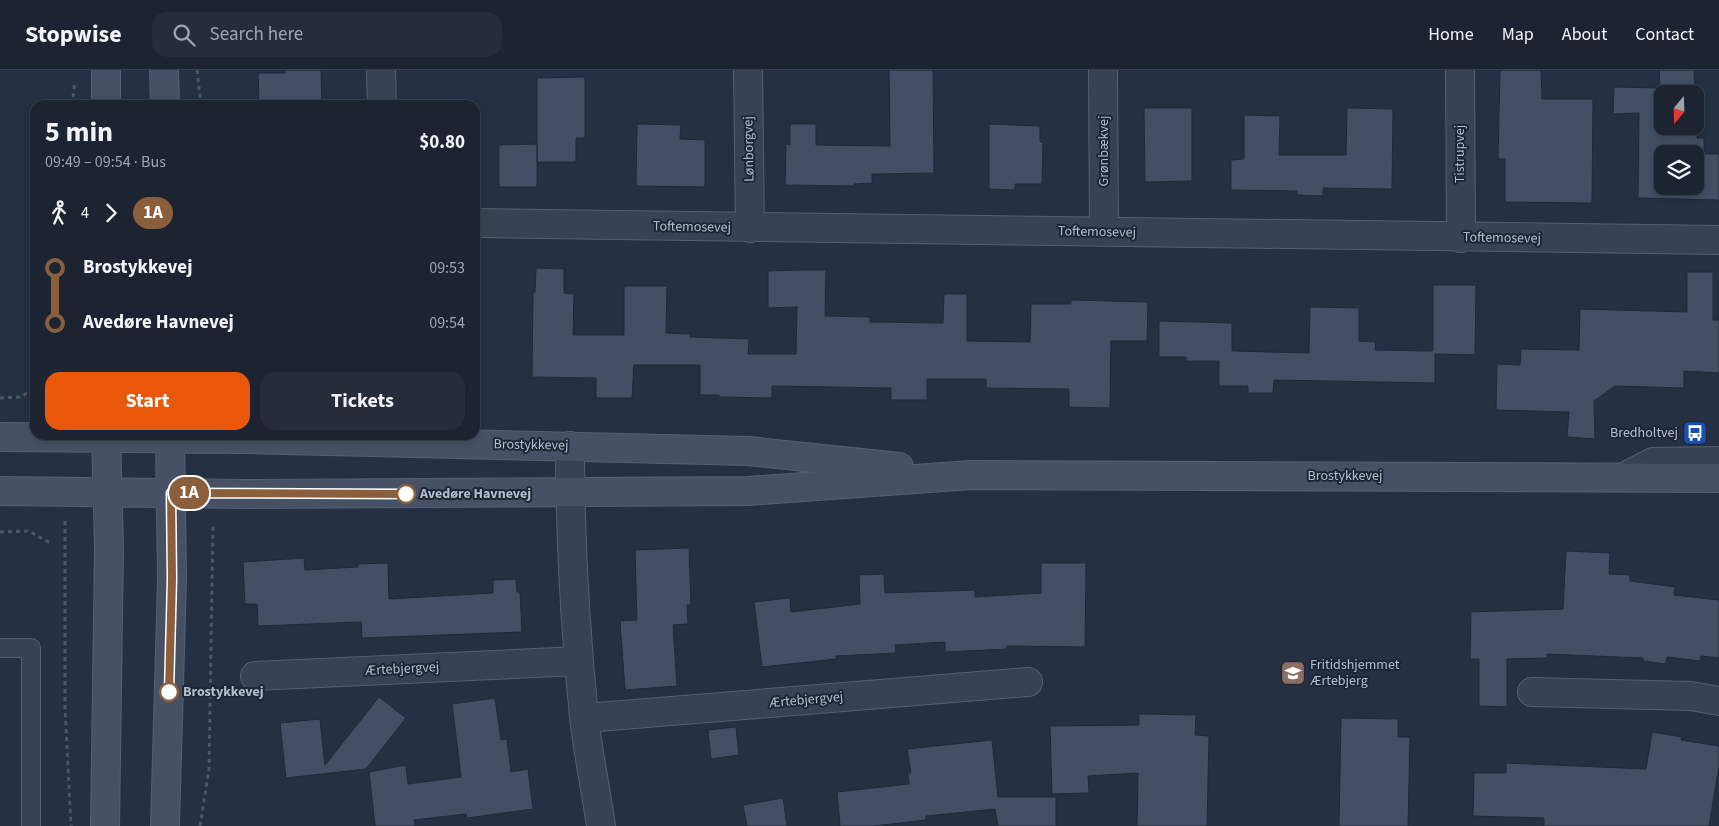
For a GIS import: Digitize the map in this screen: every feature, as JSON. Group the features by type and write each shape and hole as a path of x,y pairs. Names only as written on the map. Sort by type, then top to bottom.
{"street":[{"path":"106,70 106,100"},
{"path":"164,70 165,100"},
{"path":"381,70 382,100"},
{"name":"Lønborgvej","path":"748,70 750,228"},
{"name":"Grønbækvej","path":"1103,70 1104,232"},
{"name":"Tistrupvej","path":"1460,70 1461,238"},
{"name":"Toftemosevej","path":"480,223 1461,238 1719,240"},
{"name":"Brostykkevej","path":"0,437 30,437"},
{"path":"105,826 109,547 106,440"},
{"path":"165,826 172,579 170,440"},
{"name":"Brostykkevej","path":"330,440 748,451 970,475"},
{"path":"570,446 570,492 584,718 601,826"},
{"name":"Brostykkevej","path":"0,490 171,493 748,491 970,475 1719,478"},
{"name":"Ærtebjergvej","path":"255,676 580,661"},
{"name":"Ærtebjergvej","path":"584,718 1028,682"},
{"path":"1532,692 1691,696 1719,701"}],"lane":[{"path":"1613,477 1652,456 1719,456"},
{"path":"0,648 31,648 31,826"}],"path":[{"path":"197,70 200,100"},
{"path":"73,100 75,78"},
{"path":"0,398 21,397 30,391"},
{"path":"64,492 65,708 71,826"},
{"path":"0,532 30,531 50,543"},
{"path":"200,826 209,769 214,549"}],"building":[{"path":"285,70 321,70 322,100 259,100 258,73 285,73"},
{"path":"889,70 933,70 934,173 872,174 872,183 854,184 854,186 785,185 786,144 790,145 790,124 816,124 816,145 890,146"},
{"path":"1500,70 1541,70 1542,99 1593,99 1592,203 1505,202 1505,159 1498,159"},
{"path":"1659,70 1694,70 1695,85 1660,85"},
{"path":"585,77 585,138 576,138 576,162 537,162 537,78"},
{"path":"1614,87 1654,88 1654,135 1697,135 1697,138 1704,138 1704,145 1654,145 1654,195 1704,195 1704,154 1719,154 1719,200 1638,198 1639,113 1613,114"},
{"path":"1144,108 1192,108 1192,181 1145,182"},
{"path":"1347,108 1393,109 1392,189 1323,188 1323,196 1297,195 1297,191 1231,190 1231,160 1244,159 1244,115 1280,116 1279,155 1346,155"},
{"path":"637,124 681,125 680,139 705,140 705,187 636,186"},
{"path":"989,124 1040,126 1040,142 1043,142 1042,184 1015,184 1015,190 989,189"},
{"path":"537,144 537,187 499,187 499,145"},
{"path":"536,268 564,269 564,293 574,294 573,335 624,335 624,286 667,286 666,333 690,334 690,337 749,339 748,354 796,354 797,307 768,308 768,271 826,270 825,316 870,317 870,322 943,323 944,294 967,294 967,341 1030,342 1031,304 1071,304 1071,300 1148,302 1147,341 1111,341 1110,408 1069,407 1069,389 986,388 986,379 927,379 927,400 891,400 891,388 772,386 772,398 719,397 719,395 700,395 700,365 634,365 632,398 596,398 596,378 532,377 533,293 535,292"},
{"path":"1687,272 1713,272 1713,320 1719,320 1719,373 1684,371 1684,388 1615,386 1594,401 1595,439 1567,437 1569,412 1496,410 1497,364 1520,365 1521,349 1579,350 1580,309 1687,312"},
{"path":"1433,285 1476,285 1475,355 1435,354 1435,383 1274,380 1273,393 1248,393 1248,386 1219,386 1219,361 1186,361 1186,357 1159,357 1159,321 1232,323 1232,351 1309,353 1310,307 1359,308 1359,341 1376,342 1375,350 1433,351"},
{"path":"689,548 691,605 687,605 688,624 673,625 677,686 625,690 620,621 637,620 635,550"},
{"path":"1566,551 1610,553 1609,574 1630,575 1630,581 1675,587 1674,595 1719,600 1719,658 1701,656 1700,661 1667,657 1666,664 1643,661 1643,658 1547,654 1547,658 1507,659 1507,707 1479,706 1479,659 1470,659 1471,612 1563,609"},
{"path":"304,558 305,570 358,567 358,564 388,563 389,599 493,593 493,580 516,579 517,592 520,592 522,632 362,638 361,622 258,626 257,604 245,604 243,562"},
{"path":"1041,563 1086,563 1085,647 1007,646 1007,649 945,652 945,642 895,645 896,653 836,656 836,659 762,667 754,602 790,598 791,612 860,604 859,575 884,574 885,593 975,590 975,597 1041,593"},
{"path":"379,697 406,718 366,769 286,778 280,723 320,719 325,765"},
{"path":"495,698 501,740 507,739 511,772 528,769 533,809 467,818 466,814 414,820 415,826 375,826 369,772 406,765 408,784 461,777 452,704"},
{"path":"1139,714 1196,715 1195,735 1209,736 1207,826 1137,826 1138,773 1088,776 1089,793 1052,794 1050,726 1139,725"},
{"path":"1341,718 1398,719 1398,737 1410,737 1408,826 1339,826"},
{"path":"736,727 739,755 711,759 708,730"},
{"path":"1652,732 1682,737 1681,740 1719,746 1719,767 1709,826 1544,826 1544,818 1473,816 1474,773 1506,773 1506,763 1646,769"},
{"path":"992,740 998,797 1056,797 1056,826 998,826 995,809 926,816 926,820 874,826 840,826 837,792 909,784 908,773 911,773 907,749"},
{"path":"783,798 787,826 747,826 743,805"}],"bus line":[{"name":"1A","path":"169,692 172,579 171,493 406,494"}],"place":[{"name":"Bredholtvej","path":"1695,433"},
{"name":"Avedøre Havnevej","path":"406,494"},
{"name":"Fritidshjemmet Ærtebjerg","path":"1293,673"},
{"name":"Brostykkevej","path":"169,692"}]}
